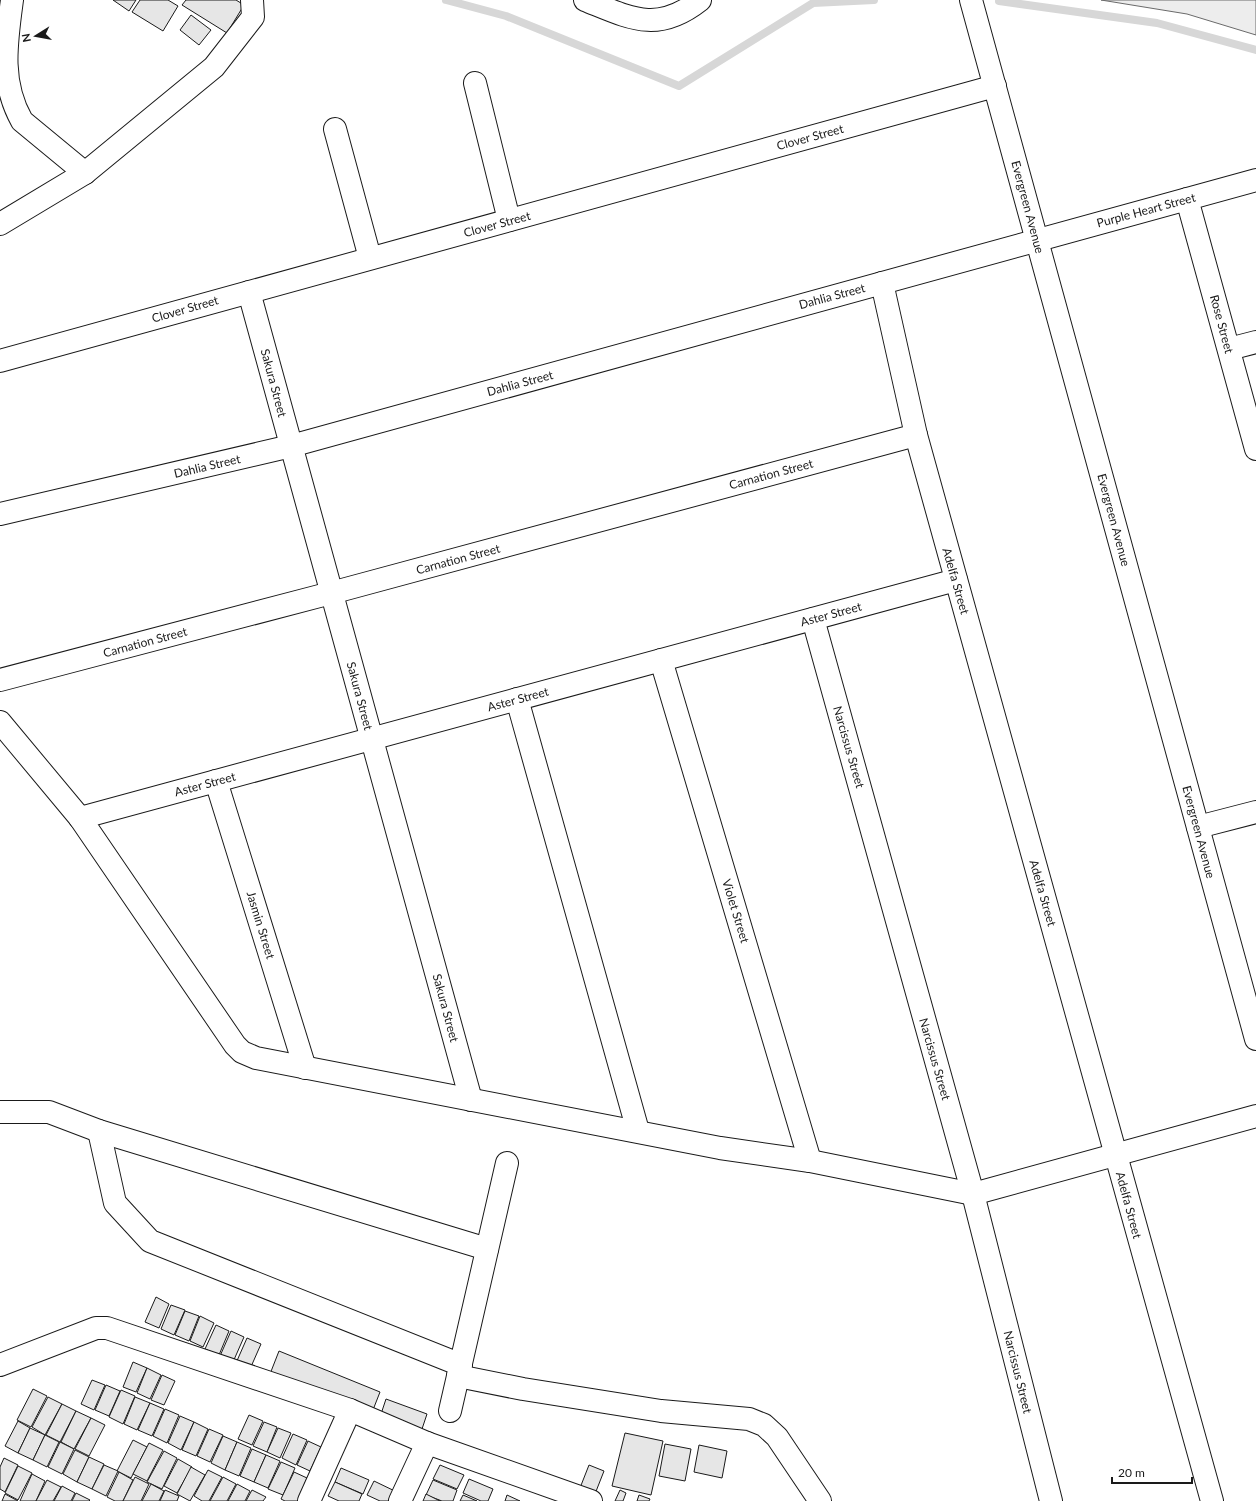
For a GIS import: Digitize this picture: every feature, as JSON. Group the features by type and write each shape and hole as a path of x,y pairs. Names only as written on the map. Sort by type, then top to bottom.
{"street":[{"path":"12,0 3,64 4,80 14,111 22,121 85,173"},
{"path":"0,224 85,173 214,67 253,17 252,0"},
{"path":"585,0 628,17 651,21 671,18 691,7 700,0"},
{"name":"Evergreen Avenue","path":"971,0 1256,1039"},
{"path":"475,83 509,220"},
{"name":"Clover Street","path":"0,361 995,86"},
{"path":"335,129 370,258"},
{"name":"Purple Heart Street","path":"1037,240 1256,180"},
{"name":"Rose Street","path":"1187,199 1256,449"},
{"name":"Dahlia Street","path":"0,514 291,446 1037,240"},
{"name":"Adelfa Street","path":"882,283 916,435 1212,1501"},
{"name":"Sakura Street","path":"249,292 471,1100"},
{"path":"1229,350 1256,342"},
{"name":"Carnation Street","path":"0,680 332,593 916,435"},
{"name":"Aster Street","path":"80,818 956,580"},
{"name":"Narcissus Street","path":"813,619 973,1194 1051,1501"},
{"name":"Violet Street","path":"661,660 810,1161"},
{"path":"517,699 638,1131"},
{"path":"0,722 80,818 235,1045 249,1056 720,1148 810,1161 973,1194 1116,1156 1256,1116"},
{"name":"Jasmin Street","path":"216,781 305,1068"},
{"path":"1198,827 1256,812"},
{"path":"0,1112 49,1112 99,1131 486,1249"},
{"path":"99,1131 115,1203 150,1241 459,1371 523,1389 661,1411 749,1419 764,1425 776,1437 820,1501"},
{"path":"450,1412 486,1249 507,1163"},
{"path":"0,1366 96,1328 107,1328 350,1410 427,1443 591,1501"},
{"path":"309,1501 350,1410"},
{"path":"400,1501 427,1443"}],"shaded area":[{"path":"1101,0 1256,0 1256,35 1187,14"}],"building":[{"path":"113,0 136,0 129,11"},
{"path":"140,0 168,0 178,6 163,31 132,12"},
{"path":"186,0 236,0 244,5 227,33 182,5"},
{"path":"191,15 211,30 199,45 180,30"},
{"path":"156,1297 169,1304 159,1328 145,1322"},
{"path":"171,1305 185,1310 174,1335 161,1329"},
{"path":"185,1311 199,1316 189,1341 175,1335"},
{"path":"200,1316 214,1323 203,1347 190,1341"},
{"path":"216,1325 229,1331 219,1355 205,1349"},
{"path":"231,1331 244,1337 233,1362 220,1356"},
{"path":"247,1338 261,1344 250,1369 236,1363"},
{"path":"279,1351 380,1392 371,1415 270,1374"},
{"path":"133,1362 147,1368 136,1392 123,1387"},
{"path":"147,1368 161,1375 150,1399 137,1393"},
{"path":"162,1375 175,1381 164,1405 151,1400"},
{"path":"92,1380 105,1385 94,1410 81,1404"},
{"path":"106,1385 120,1391 109,1416 95,1410"},
{"path":"33,1389 47,1396 31,1427 17,1420"},
{"path":"121,1390 135,1396 123,1424 109,1417"},
{"path":"48,1397 62,1404 45,1435 32,1427"},
{"path":"135,1397 150,1403 137,1430 124,1424"},
{"path":"386,1399 427,1414 420,1435 379,1420"},
{"path":"150,1403 164,1409 152,1436 138,1430"},
{"path":"62,1404 76,1411 60,1442 46,1435"},
{"path":"165,1409 179,1415 167,1443 153,1436"},
{"path":"76,1411 91,1418 74,1449 61,1442"},
{"path":"249,1415 263,1421 252,1445 238,1439"},
{"path":"180,1416 194,1422 181,1450 168,1443"},
{"path":"91,1418 105,1425 89,1456 75,1449"},
{"path":"18,1421 30,1428 18,1453 5,1446"},
{"path":"194,1422 208,1429 196,1456 182,1450"},
{"path":"264,1422 277,1427 267,1452 253,1446"},
{"path":"30,1428 45,1435 33,1460 18,1453"},
{"path":"278,1428 291,1433 280,1458 267,1452"},
{"path":"209,1429 223,1435 210,1462 197,1456"},
{"path":"625,1433 663,1441 651,1495 612,1486"},
{"path":"293,1434 307,1440 296,1465 282,1458"},
{"path":"45,1435 59,1442 47,1467 33,1460"},
{"path":"223,1436 237,1442 225,1470 211,1463"},
{"path":"133,1440 147,1447 131,1478 117,1471"},
{"path":"308,1441 321,1447 310,1471 297,1465"},
{"path":"60,1442 74,1449 62,1474 48,1467"},
{"path":"237,1442 251,1448 239,1476 225,1470"},
{"path":"149,1443 163,1450 147,1481 133,1474"},
{"path":"665,1444 691,1449 685,1481 659,1476"},
{"path":"699,1445 727,1451 722,1478 694,1472"},
{"path":"252,1449 266,1455 254,1482 240,1476"},
{"path":"75,1450 89,1457 77,1482 63,1474"},
{"path":"164,1451 177,1458 162,1489 147,1482"},
{"path":"266,1455 280,1461 268,1488 254,1482"},
{"path":"89,1457 104,1464 92,1489 77,1482"},
{"path":"4,1458 18,1465 5,1492 0,1489 0,1467"},
{"path":"178,1459 192,1467 177,1493 164,1486"},
{"path":"281,1462 295,1468 283,1495 268,1489"},
{"path":"104,1465 118,1471 106,1496 92,1489"},
{"path":"440,1465 464,1475 457,1489 433,1479"},
{"path":"589,1465 604,1471 593,1499 578,1493"},
{"path":"18,1466 32,1473 18,1500 5,1493"},
{"path":"191,1467 205,1475 190,1501 177,1494"},
{"path":"341,1468 369,1480 363,1494 335,1482"},
{"path":"208,1470 222,1477 209,1501 202,1501 194,1496"},
{"path":"119,1472 133,1480 123,1501 115,1501 107,1497"},
{"path":"294,1472 307,1478 298,1501 285,1501 281,1499"},
{"path":"32,1474 45,1481 36,1501 20,1501"},
{"path":"135,1477 149,1484 141,1501 123,1501"},
{"path":"223,1477 236,1484 227,1501 210,1501"},
{"path":"469,1479 493,1489 488,1501 481,1501 463,1493"},
{"path":"47,1480 61,1487 53,1501 36,1501"},
{"path":"433,1480 457,1490 453,1501 442,1501 426,1495"},
{"path":"374,1481 401,1494 397,1501 380,1501 367,1495"},
{"path":"335,1482 362,1494 359,1501 339,1501 328,1496"},
{"path":"151,1484 164,1491 159,1501 142,1501"},
{"path":"237,1484 250,1491 245,1501 228,1501"},
{"path":"62,1486 75,1493 71,1501 54,1501"},
{"path":"165,1490 179,1496 177,1501 160,1501"},
{"path":"252,1490 266,1497 263,1501 246,1501"},
{"path":"620,1490 626,1493 623,1501 615,1501"},
{"path":"76,1493 90,1500 72,1501"},
{"path":"5,1494 18,1501 2,1501"},
{"path":"426,1494 440,1501 423,1501"},
{"path":"463,1495 477,1501 460,1501"},
{"path":"507,1495 520,1501 505,1501"},
{"path":"639,1495 650,1499 649,1501 637,1501"}],"waterway":[{"path":"446,0 506,16 679,86 813,3 874,0"},
{"path":"999,1 1157,23 1256,50"}]}
